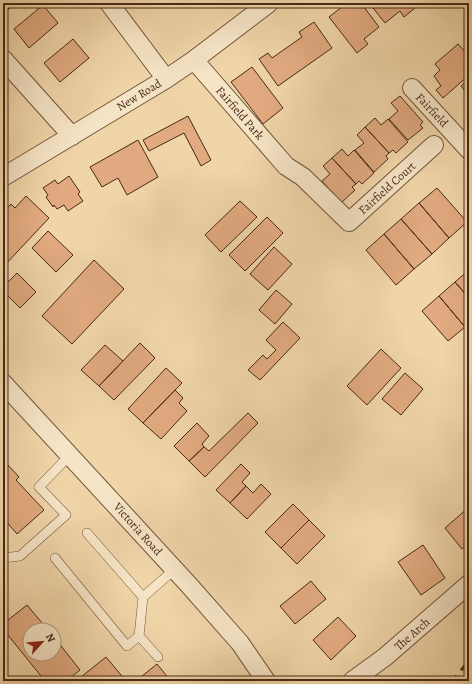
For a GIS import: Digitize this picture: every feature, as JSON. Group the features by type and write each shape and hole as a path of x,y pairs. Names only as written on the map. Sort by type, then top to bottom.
{"street":[{"path":"109,3 166,78"},
{"name":"New Road","path":"3,177 194,60 269,3"},
{"path":"3,59 72,136"},
{"name":"Fairfield Park","path":"194,60 286,166"},
{"name":"Fairfield","path":"412,88 469,150"},
{"name":"Fairfield Court","path":"286,166 303,177 349,222 434,145"},
{"name":"Victoria Road","path":"3,383 175,569 231,633 266,681"},
{"name":"The Arch","path":"352,681 385,657 469,584"}],"lane":[{"path":"3,558 20,556 66,515 39,487 70,455"},
{"path":"87,532 143,597"},
{"path":"55,558 127,646 139,636 143,597 175,569"},
{"path":"139,636 158,658"}],"building":[{"path":"3,3 16,3 3,14"},
{"path":"347,3 351,7 356,3 361,3 379,27 364,39 368,44 357,53 329,17"},
{"path":"369,3 411,3 415,8 404,17 400,11 385,23"},
{"path":"43,5 58,23 29,48 14,29"},
{"path":"314,22 332,48 278,86 259,59 268,53 272,58 302,37 299,32"},
{"path":"73,39 89,58 60,82 44,63"},
{"path":"458,44 469,56 469,75 443,98 436,90 441,86 434,76 440,70 435,64"},
{"path":"252,67 283,108 263,124 231,82"},
{"path":"469,79 469,96 461,86"},
{"path":"400,96 423,122 420,125 423,128 408,140 389,119 398,111 391,103"},
{"path":"188,116 211,160 201,166 184,133 149,151 143,140"},
{"path":"375,118 381,125 388,119 408,142 396,153 393,150 389,153 365,127"},
{"path":"365,127 389,153 386,156 388,159 374,172 355,150 364,143 357,135"},
{"path":"138,140 158,177 127,195 118,178 102,187 90,167"},
{"path":"342,149 348,156 354,150 374,173 362,184 359,181 356,184 332,158"},
{"path":"332,158 356,184 352,187 355,190 341,203 322,181 330,174 323,166"},
{"path":"69,176 80,192 78,194 83,201 68,211 64,205 57,209 54,205 53,207 46,197 48,195 43,188 55,180 58,184"},
{"path":"437,188 467,222 449,238 419,203"},
{"path":"26,196 49,218 3,267 3,221 7,216 3,213 11,204 15,208"},
{"path":"240,201 257,217 221,252 205,235"},
{"path":"419,203 449,238 432,254 401,219"},
{"path":"267,217 283,233 245,271 229,255"},
{"path":"401,219 432,254 414,269 384,234"},
{"path":"48,231 73,255 56,272 32,248"},
{"path":"384,234 414,269 396,285 366,250"},
{"path":"274,247 292,264 268,290 250,274"},
{"path":"94,260 124,289 72,344 42,316"},
{"path":"469,270 469,298 455,282"},
{"path":"17,273 36,292 20,308 3,291 3,287"},
{"path":"455,282 469,298 469,323 465,327 439,296"},
{"path":"276,290 292,304 275,324 259,310"},
{"path":"439,296 465,327 448,341 422,311"},
{"path":"283,322 300,338 260,380 248,370 263,355 267,359 276,350 266,340"},
{"path":"140,343 155,358 114,400 99,386"},
{"path":"105,345 123,361 99,386 81,370"},
{"path":"381,349 401,368 367,405 347,386"},
{"path":"166,368 182,383 143,423 128,409"},
{"path":"405,373 423,389 401,415 382,399"},
{"path":"175,390 183,398 179,403 187,411 161,439 143,423"},
{"path":"248,413 258,423 205,477 189,461 204,447 209,451"},
{"path":"197,423 209,436 202,444 204,447 189,461 174,446"},
{"path":"7,464 19,477 16,480 44,510 17,534 3,518 3,468"},
{"path":"241,464 250,473 242,482 246,486 230,503 216,490"},
{"path":"261,484 271,494 247,519 230,503 246,486 253,493"},
{"path":"293,504 309,520 281,548 265,532"},
{"path":"469,507 469,543 462,549 445,528"},
{"path":"309,520 325,536 297,564 281,548"},
{"path":"423,545 445,578 421,595 398,562"},
{"path":"311,581 326,599 295,624 280,606"},
{"path":"27,605 41,622 22,622 22,653 3,629 3,624"},
{"path":"338,617 356,636 331,660 313,640"},
{"path":"62,647 80,670 66,681 45,681 30,662 62,662"},
{"path":"106,657 126,681 85,681 81,677"},
{"path":"157,664 171,681 136,681"}],"railway":[{"path":"452,681 469,661"}]}
